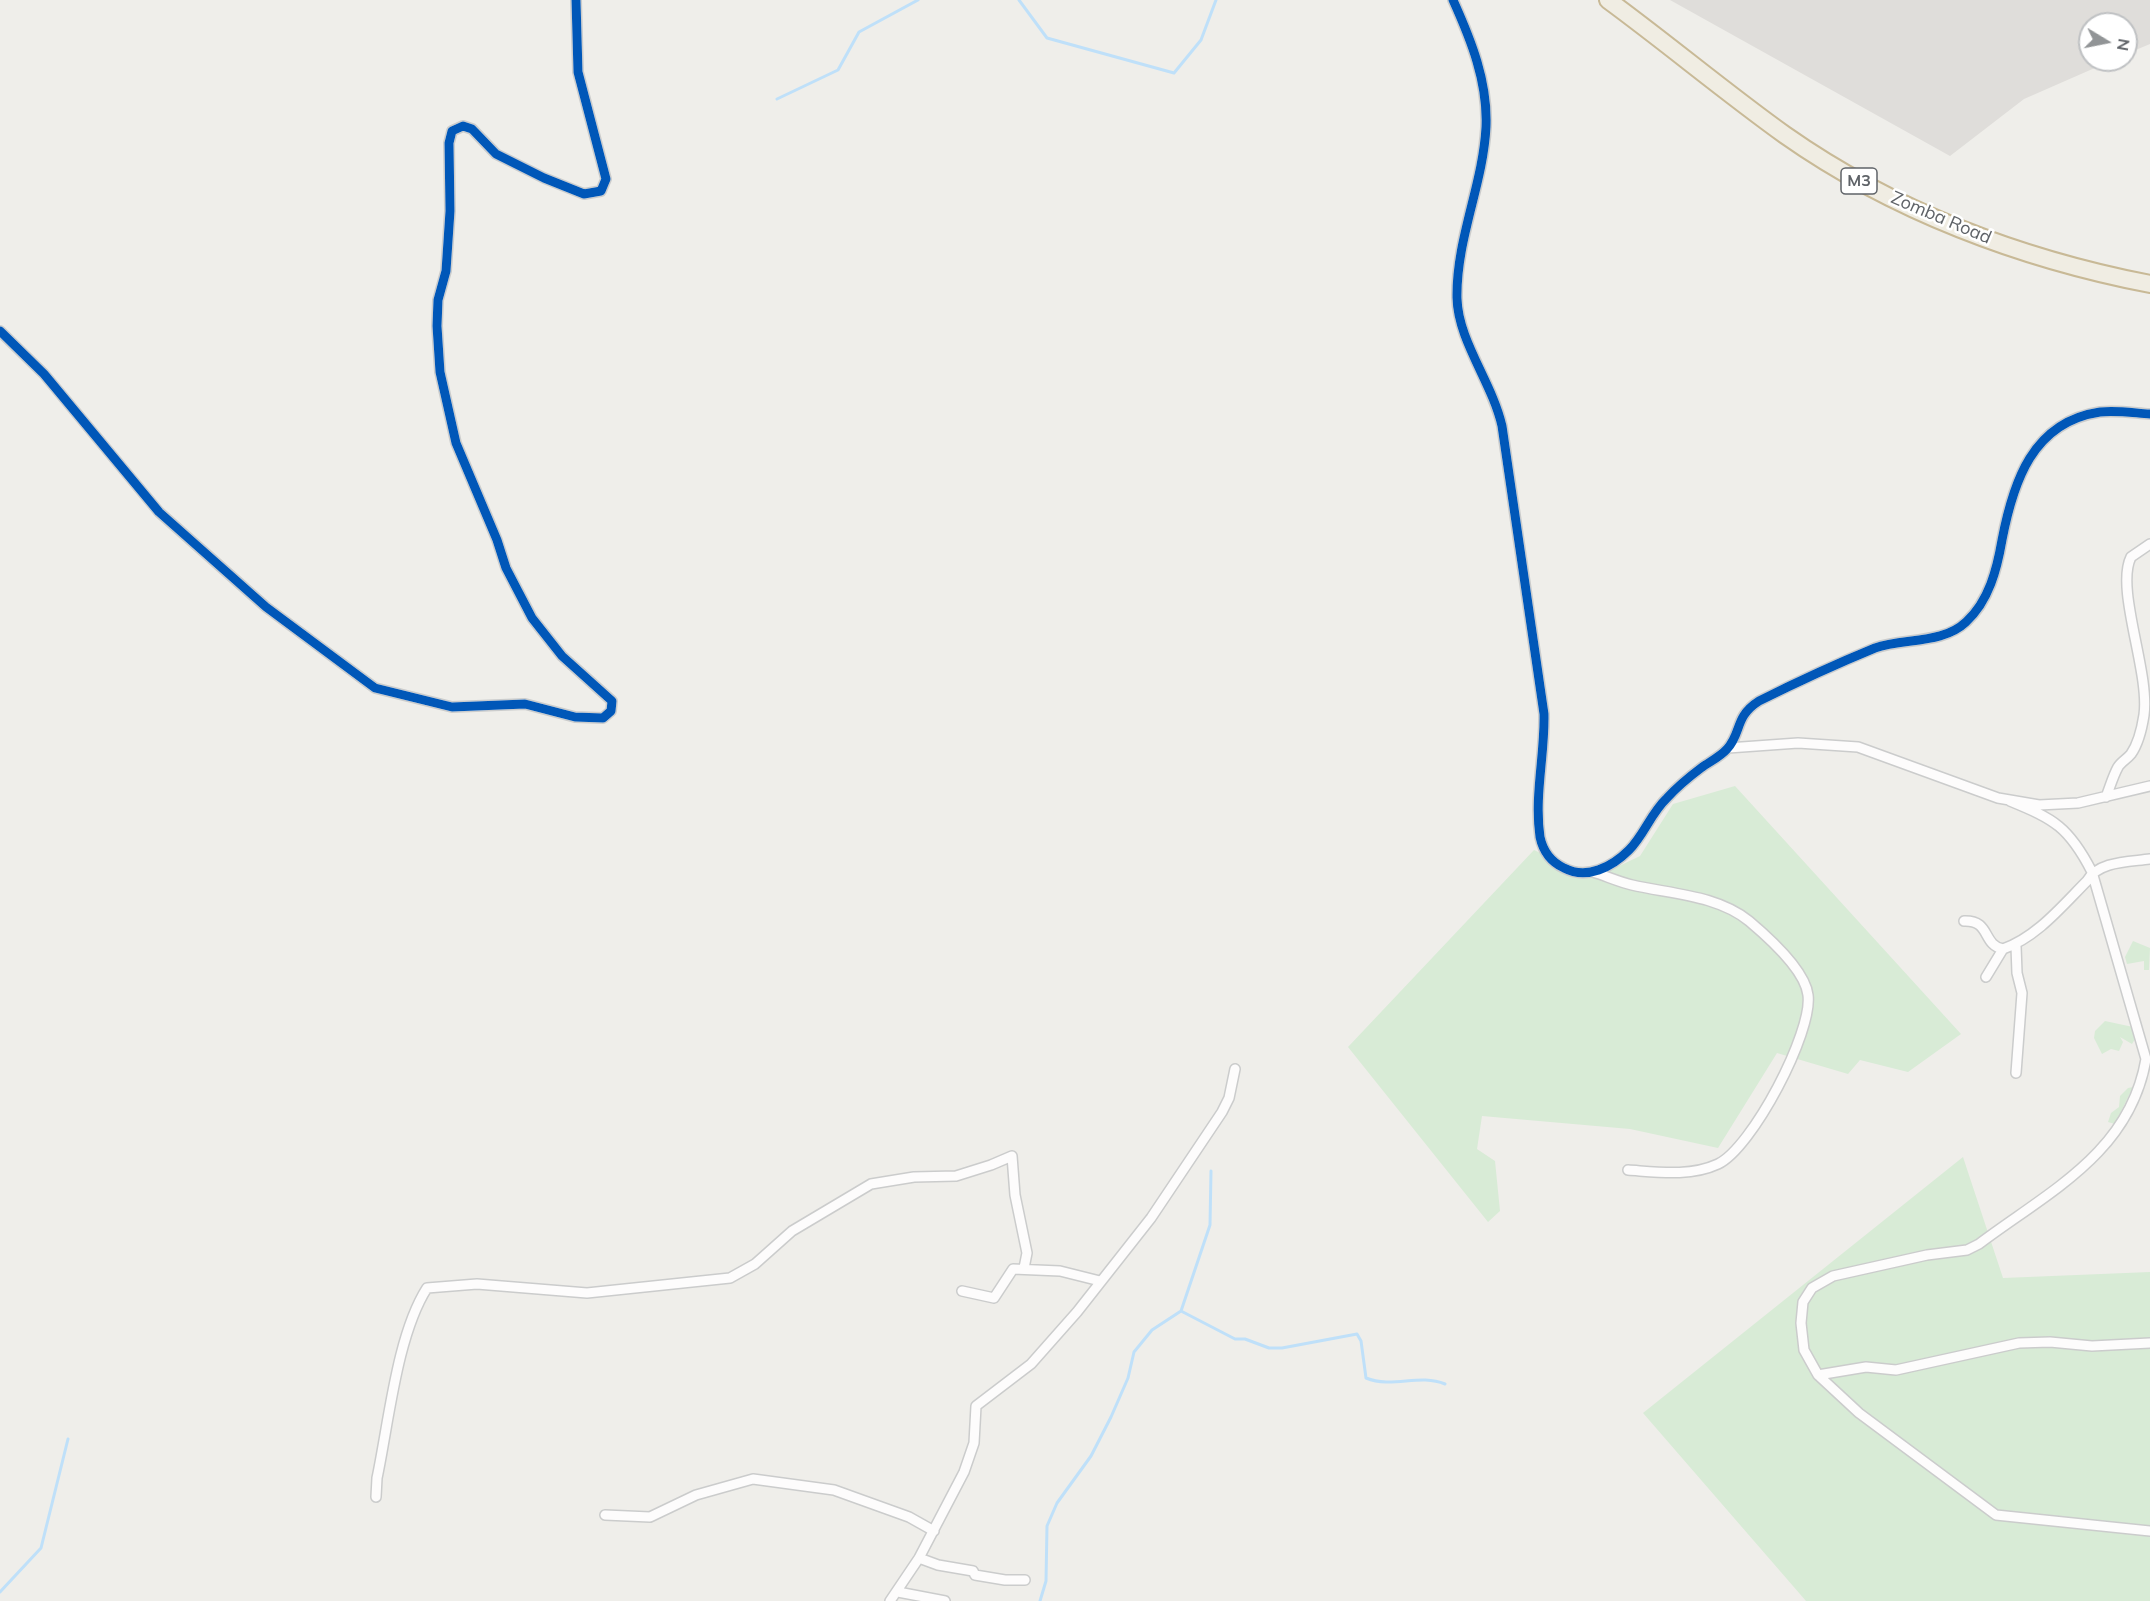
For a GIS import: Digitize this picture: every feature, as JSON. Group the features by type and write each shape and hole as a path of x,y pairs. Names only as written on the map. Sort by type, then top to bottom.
{"highway":[{"name":"Zomba Road","path":"1608,0 1787,136 1876,190 1968,232 2031,255 2150,284"}],"street":[{"path":"0,332 44,374 159,512 266,608 375,688 452,707 525,704 575,717 603,718 611,711 612,701 562,656 532,618 506,568 497,540 456,443 440,372 437,326 438,300 446,271 450,211 449,143 452,131 463,126 472,129 496,154 567,188 593,194 601,191 604,186 606,178 578,72 576,0"},
{"path":"1453,0 1481,74 1486,127 1461,257 1457,300 1462,326 1491,390 1502,426 1544,714 1544,749 1539,798 1540,838 1550,858 1559,865 1584,874 1614,862 1631,849 1664,800 1691,775 1728,748 1745,713 1759,701 1877,648 1940,635 1966,622 1986,596 2000,554 2013,491 2041,441 2066,425 2100,412 2150,414"},
{"path":"2106,797 2118,767 2132,752 2138,740 2144,715 2143,672 2129,601 2128,569 2132,557 2150,544"},
{"path":"1728,748 1798,743 1858,747 2010,801 2058,823 2082,852 2092,872 2146,1059 2140,1083 2110,1139 2085,1168 1979,1244 1966,1250 1927,1255 1833,1276 1812,1288 1803,1302 1801,1323 1804,1350 1818,1375 1859,1413 1996,1515 2150,1531"},
{"path":"2010,801 2063,805 2150,786"},
{"path":"1964,921 1980,924 1995,945 2003,949 2016,946 2035,932 2087,881 2092,872 2111,865 2150,859"},
{"path":"1593,872 1632,885 1707,901 1748,920 1788,959 1804,981 1808,996 1807,1013 1787,1069 1739,1148 1727,1159 1704,1168 1668,1173 1628,1170"},
{"path":"2016,946 2016,967 2022,993 2016,1073"},
{"path":"1986,977 2003,949"},
{"path":"890,1601 919,1558 971,1456 976,1406 1031,1364 1151,1218 1211,1130 1228,1098 1234,1069"},
{"path":"376,1497 377,1478 404,1342 416,1309 427,1288 477,1284 588,1293 730,1278 755,1264 792,1231 836,1202 871,1184 915,1177 956,1176 1012,1156 1015,1195 1027,1253 1024,1268"},
{"path":"962,1291 994,1298 1013,1269 1024,1268 1060,1271 1100,1281"},
{"path":"1818,1375 1866,1367 1896,1370 2019,1343 2050,1342 2092,1346 2150,1343"},
{"path":"605,1515 650,1517 696,1495 734,1482 760,1479 834,1490 909,1517 934,1531"},
{"path":"919,1558 938,1565 973,1571 975,1575 1025,1580"},
{"path":"898,1592 945,1601"}],"shaded area":[{"path":"1670,0 2150,0 2150,44 2138,49 2138,12 2078,12 2078,72 2086,72 2024,99 1950,156"}],"green space":[{"path":"1735,786 1961,1034 1908,1072 1860,1060 1848,1074 1777,1053 1718,1148 1630,1129 1482,1116 1477,1149 1495,1161 1500,1211 1488,1222 1348,1047 1534,850 1594,878 1640,856 1673,804"},
{"path":"2133,941 2150,948 2149,970 2144,970 2144,961 2127,964 2125,957"},
{"path":"2105,1021 2133,1027 2137,1036 2132,1044 2120,1037 2123,1042 2119,1051 2111,1049 2102,1054 2094,1038 2095,1031"},
{"path":"2133,1087 2115,1124 2108,1122 2111,1113 2119,1107 2120,1096 2128,1088"},
{"path":"1963,1157 2003,1278 2150,1272 2150,1601 1806,1601 1643,1413"}],"waterway":[{"path":"777,99 838,70 859,32 918,0"},
{"path":"1019,0 1047,38 1174,73 1201,40 1216,0"},
{"path":"1040,1601 1046,1581 1047,1526 1057,1503 1091,1456 1111,1417 1128,1378 1134,1352 1152,1330 1181,1311 1210,1225 1211,1171"},
{"path":"1181,1311 1235,1339 1245,1339 1269,1348 1282,1348 1357,1334 1361,1341 1366,1378 1386,1382 1425,1380 1445,1384"},
{"path":"0,1592 41,1548 68,1439"}],"cycle path":[{"path":"0,331 44,374 159,512 266,607 375,688 452,707 525,704 575,717 603,718 611,711 612,701 562,656 532,618 506,568 497,540 456,443 440,372 437,326 438,300 446,271 450,211 449,143 452,131 463,126 472,129 496,154 544,178 584,194 601,191 606,179 578,72 576,0"},
{"path":"1453,0 1477,62 1486,110 1484,149 1461,255 1457,298 1463,330 1491,393 1502,426 1544,714 1538,822 1543,847 1548,856 1559,866 1581,873 1599,870 1615,862 1634,844 1661,804 1692,775 1727,749 1742,719 1759,701 1875,648 1935,637 1957,629 1974,614 1991,584 2012,497 2030,458 2042,442 2058,428 2077,418 2100,412 2150,414"}]}
